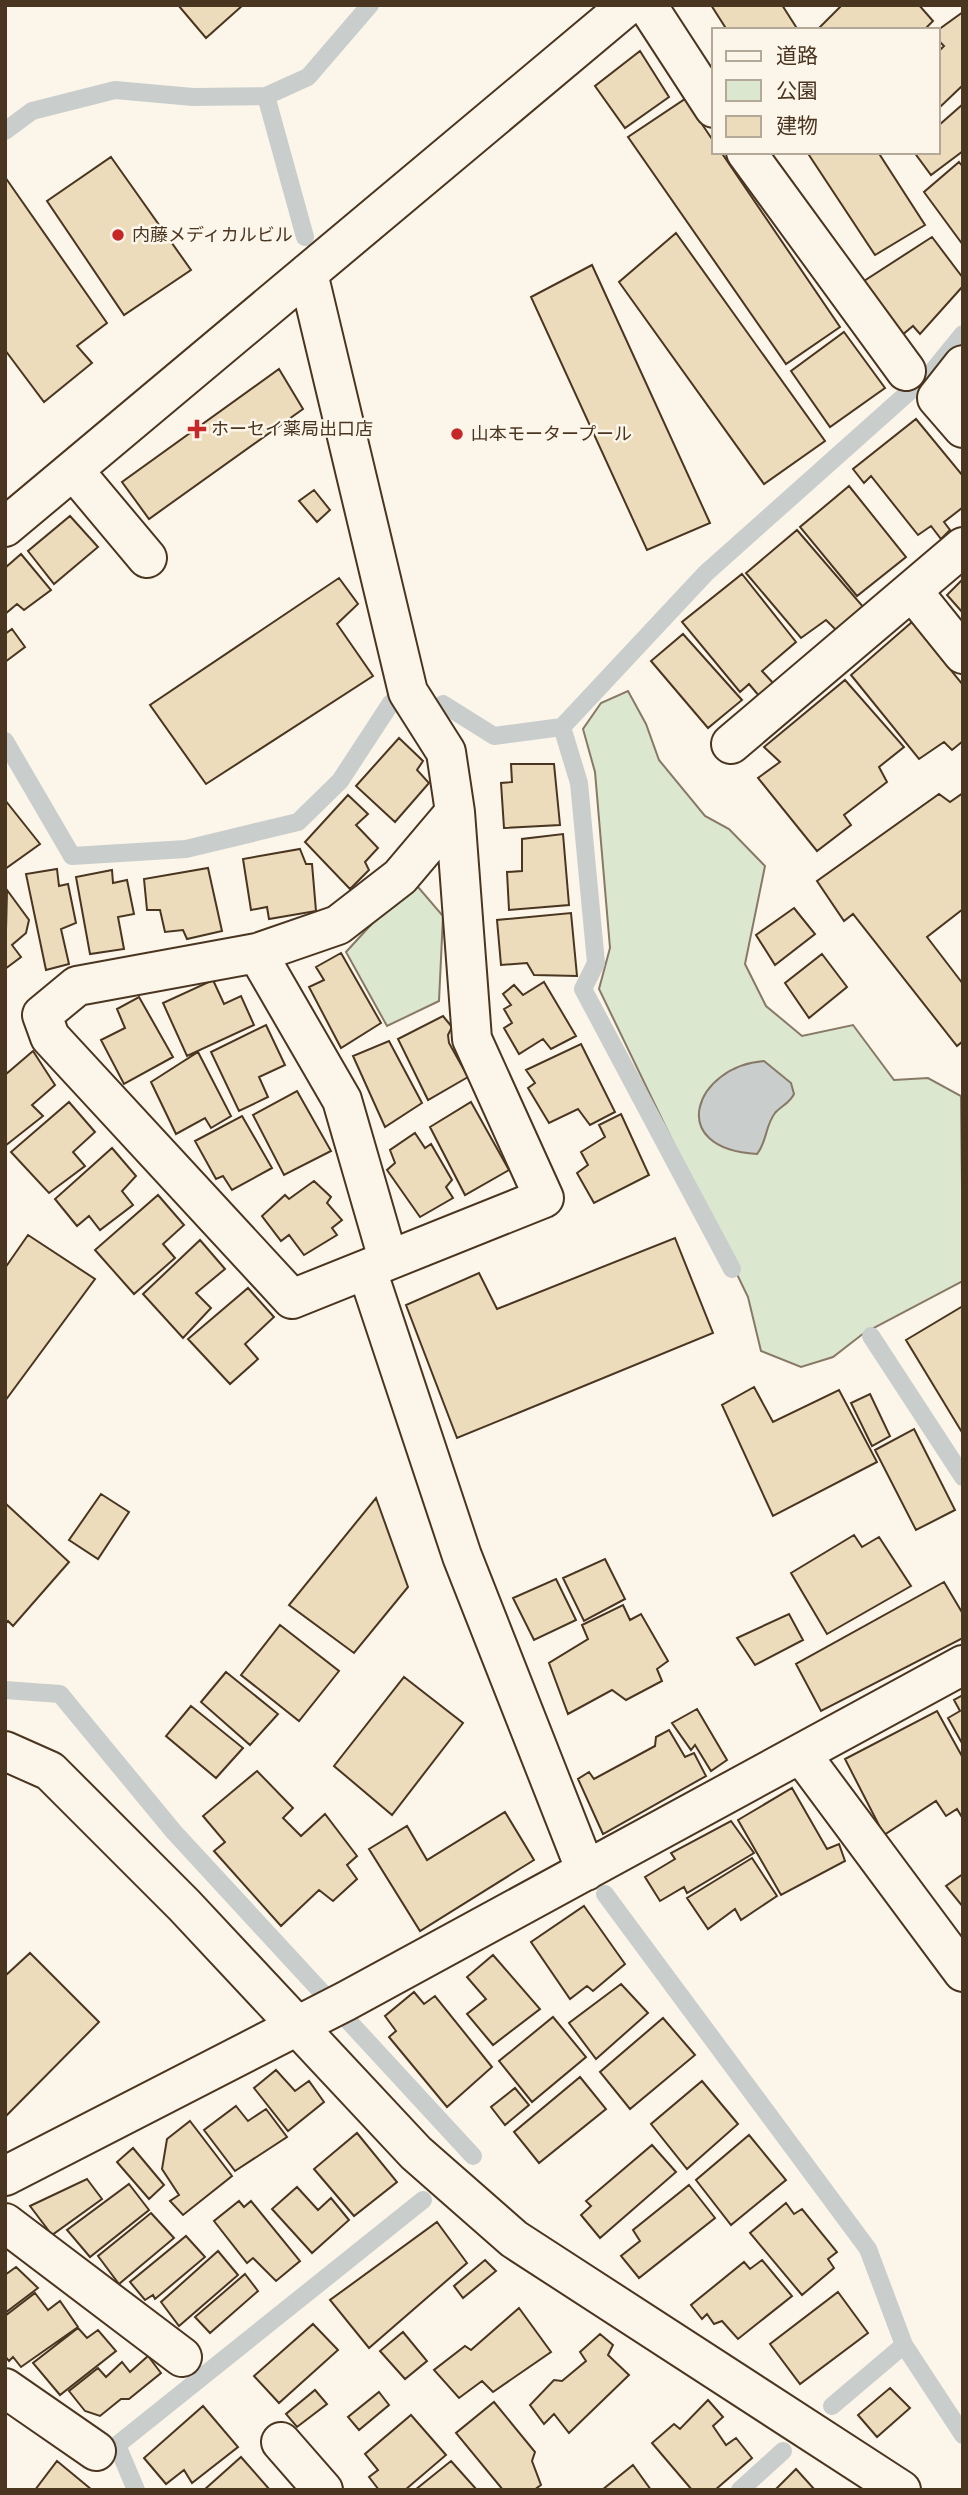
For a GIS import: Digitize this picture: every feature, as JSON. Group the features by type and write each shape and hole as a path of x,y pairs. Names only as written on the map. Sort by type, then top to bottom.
{"street":[{"path":"5,527 628,5"},
{"path":"647,5 712,105"},
{"path":"747,154 906,371"},
{"path":"308,274 408,692 446,752 455,812 471,1039 544,1198 292,1299 50,1037 42,1016 77,986 257,953 338,925 400,877 455,812"},
{"path":"963,365 937,398 963,428"},
{"path":"74,471 147,558"},
{"path":"731,744 963,547"},
{"path":"913,592 963,654"},
{"path":"257,953 342,1100 377,1265 462,1556 586,1871"},
{"path":"5,2176 346,2001 963,1665"},
{"path":"5,1751 50,1771 299,2025 416,2152 514,2239 901,2490"},
{"path":"801,1754 963,1972"},
{"path":"5,2223 182,2357"},
{"path":"5,2388 96,2451"},
{"path":"281,2442 324,2490"}],"green space":[{"path":"628,691 646,724 659,760 705,816 729,829 765,866 745,964 766,1006 802,1036 853,1025 894,1080 928,1078 961,1096 963,1281 864,1333 833,1357 801,1367 761,1351 748,1297 599,989 610,948 595,772 583,729 601,703"},
{"path":"412,880 443,916 439,1001 387,1026 346,952"}],"shaded area":[{"path":"764,1061 791,1083 794,1094 772,1118 757,1154 728,1149 709,1138 700,1124 700,1108 707,1091 721,1077 740,1066"}],"building":[{"path":"178,5 243,5 206,38"},
{"path":"711,5 782,5 797,28 726,28"},
{"path":"842,5 919,5 933,21 926,28 820,27"},
{"path":"963,12 963,85 940,107 940,50 944,46 940,42 940,29"},
{"path":"640,51 669,97 625,128 595,86"},
{"path":"685,99 712,139 712,154 722,154 840,327 786,364 628,137"},
{"path":"963,104 963,151 931,175 915,154 940,154 940,124"},
{"path":"808,154 879,154 925,225 875,255"},
{"name":"内藤メディカルビル","path":"111,157 191,270 124,315 47,201"},
{"path":"959,162 963,167 963,245 924,192"},
{"path":"5,177 107,323 77,346 92,363 44,402 5,350"},
{"path":"676,233 825,441 764,484 619,282"},
{"path":"932,237 963,278 963,286 920,334 913,326 901,336 864,281"},
{"path":"592,265 710,523 647,550 531,297"},
{"path":"844,332 885,388 830,427 791,371"},
{"path":"279,369 303,409 149,519 122,482"},
{"path":"916,419 963,476 963,511 962,508 944,522 950,530 941,539 931,526 918,535 871,476 864,483 853,469"},
{"path":"849,486 906,557 857,596 800,527"},
{"path":"314,490 330,510 317,522 299,501"},
{"path":"70,516 98,547 54,584 28,551"},
{"path":"797,530 865,609 837,631 826,620 801,638 746,573"},
{"path":"21,554 51,590 24,610 17,604 5,614 5,568"},
{"path":"742,574 796,642 762,671 774,684 760,697 749,684 740,692 682,622"},
{"path":"339,578 358,604 337,624 373,676 206,784 150,705"},
{"path":"963,579 963,613 947,595"},
{"path":"912,622 963,685 963,741 952,750 944,742 919,759 851,675"},
{"path":"12,629 25,647 5,662 5,634"},
{"path":"683,634 742,700 708,728 651,661"},
{"path":"845,680 904,747 879,767 887,782 844,815 851,825 817,851 758,778 780,762 764,747"},
{"path":"399,738 423,761 417,770 429,783 395,822 356,786"},
{"path":"511,764 554,764 560,825 504,828 501,783 512,782"},
{"path":"963,793 963,909 927,937 963,984 963,1041 957,1046 853,914 844,921 817,881 939,794 950,802"},
{"path":"348,795 368,814 356,825 378,848 365,862 369,870 350,889 305,842"},
{"path":"5,800 40,844 5,869"},
{"path":"563,834 569,905 509,910 507,872 522,871 522,839"},
{"path":"300,849 306,864 312,864 316,911 269,919 267,907 251,910 243,859"},
{"path":"208,868 222,931 187,939 183,930 165,932 160,910 147,910 144,879"},
{"path":"57,869 59,886 68,884 76,923 61,929 69,964 46,970 26,874"},
{"path":"112,870 113,883 127,880 134,914 118,917 124,949 90,954 76,877"},
{"path":"7,890 29,920 26,933 12,945 21,957 5,969"},
{"path":"794,908 815,934 775,965 756,935"},
{"path":"571,913 577,976 534,975 527,963 501,965 497,920"},
{"path":"341,953 381,1023 341,1048 309,987 324,980 316,967"},
{"path":"822,954 847,987 809,1018 785,983"},
{"path":"213,980 224,1004 241,996 254,1025 187,1056 163,1003"},
{"path":"544,982 576,1036 551,1049 543,1039 519,1054 504,1028 512,1023 504,1009 511,1005 503,994 514,985 523,995"},
{"path":"139,997 173,1057 124,1084 101,1040 125,1028 117,1009"},
{"path":"443,1016 452,1027 448,1035 449,1043 468,1077 428,1100 398,1039"},
{"path":"266,1025 285,1065 259,1077 268,1097 239,1111 211,1052"},
{"path":"389,1041 422,1103 385,1127 353,1056"},
{"path":"581,1044 615,1112 590,1125 578,1109 549,1123 528,1088 535,1083 526,1070"},
{"path":"33,1051 55,1085 32,1105 43,1116 5,1146 5,1075"},
{"path":"198,1052 231,1116 211,1128 205,1118 176,1134 151,1082"},
{"path":"297,1091 331,1151 284,1175 253,1115"},
{"path":"69,1102 95,1132 73,1152 85,1166 49,1193 11,1152"},
{"path":"471,1102 509,1170 465,1195 430,1127"},
{"path":"621,1114 649,1175 594,1203 577,1173 588,1165 581,1152 605,1137 599,1125"},
{"path":"242,1116 272,1168 232,1190 223,1176 216,1179 195,1141"},
{"path":"415,1133 425,1148 431,1144 452,1180 446,1187 453,1198 420,1217 387,1170 395,1163 390,1150"},
{"path":"112,1148 136,1176 122,1191 133,1205 100,1230 89,1216 77,1226 55,1199"},
{"path":"314,1181 331,1197 327,1203 342,1220 332,1228 337,1235 304,1255 289,1235 281,1241 262,1216 285,1195 289,1199"},
{"path":"158,1195 184,1225 163,1244 175,1258 134,1294 95,1250"},
{"path":"28,1235 95,1279 5,1401 5,1268"},
{"path":"675,1238 713,1333 457,1438 406,1305 479,1273 497,1309"},
{"path":"200,1240 225,1269 196,1293 211,1308 183,1338 143,1294"},
{"path":"248,1288 274,1317 245,1344 258,1359 230,1384 188,1339"},
{"path":"963,1306 963,1434 906,1340"},
{"path":"754,1387 773,1422 839,1390 877,1462 773,1516 722,1405"},
{"path":"870,1394 890,1436 872,1446 851,1403"},
{"path":"914,1429 955,1510 916,1530 875,1450"},
{"path":"101,1494 129,1512 98,1559 69,1540"},
{"path":"376,1498 408,1587 354,1653 289,1605"},
{"path":"5,1503 69,1562 13,1626 8,1621 5,1624"},
{"path":"854,1535 862,1547 879,1537 911,1586 827,1634 791,1573"},
{"path":"605,1559 625,1599 584,1621 563,1578"},
{"path":"556,1579 576,1620 534,1640 513,1598"},
{"path":"944,1582 963,1614 963,1638 821,1711 796,1664"},
{"path":"623,1605 630,1620 641,1614 668,1661 657,1669 662,1681 626,1700 612,1690 568,1714 549,1663 588,1639 582,1625"},
{"path":"789,1614 803,1640 755,1665 737,1638"},
{"path":"280,1625 339,1671 299,1721 241,1675"},
{"path":"226,1672 278,1714 250,1745 201,1702"},
{"path":"404,1677 463,1723 392,1815 334,1766"},
{"path":"963,1695 963,1745 948,1718 960,1711 954,1700"},
{"path":"191,1706 243,1748 216,1778 166,1736"},
{"path":"697,1709 727,1760 711,1771 695,1745 691,1750 672,1723"},
{"path":"937,1711 963,1758 963,1819 957,1809 946,1816 936,1801 884,1835 845,1759"},
{"path":"669,1730 685,1757 694,1753 706,1776 603,1834 578,1779 589,1772 594,1779 655,1746 656,1737"},
{"path":"257,1771 293,1808 283,1818 301,1836 325,1814 357,1856 347,1865 357,1879 333,1901 319,1890 281,1926 214,1851 225,1842 203,1816"},
{"path":"792,1788 827,1849 839,1844 845,1861 781,1895 738,1820"},
{"path":"505,1812 534,1860 420,1931 369,1849 407,1826 427,1860"},
{"path":"731,1821 754,1853 687,1893 684,1887 660,1901 645,1877 675,1859 671,1853"},
{"path":"752,1858 777,1896 741,1920 735,1909 708,1929 687,1898"},
{"path":"963,1874 963,1907 946,1886"},
{"path":"584,1906 625,1964 593,1991 587,1986 570,1999 531,1942"},
{"path":"30,1953 99,2022 5,2117 5,1976"},
{"path":"493,1955 540,2009 493,2045 467,2014 486,1999 467,1977"},
{"path":"621,1984 648,2013 596,2059 569,2023"},
{"path":"414,1992 424,2004 435,1996 492,2067 447,2107 389,2037 396,2031 385,2016"},
{"path":"553,2017 586,2057 532,2102 499,2061"},
{"path":"663,2018 695,2055 630,2109 600,2072"},
{"path":"276,2070 295,2091 309,2081 324,2102 288,2131 254,2088"},
{"path":"580,2077 606,2109 539,2163 514,2132"},
{"path":"702,2081 738,2124 687,2169 651,2124"},
{"path":"515,2088 529,2105 505,2125 491,2107"},
{"path":"236,2106 248,2121 266,2109 287,2137 235,2171 204,2130"},
{"path":"190,2121 232,2176 183,2215 170,2201 179,2195 162,2169 167,2139"},
{"path":"357,2133 397,2182 354,2216 314,2169"},
{"path":"749,2135 786,2180 731,2225 696,2180"},
{"path":"652,2145 676,2172 600,2238 581,2215 591,2206 586,2201"},
{"path":"133,2148 164,2185 149,2199 117,2162"},
{"path":"87,2179 102,2199 52,2235 30,2206"},
{"path":"129,2184 149,2210 90,2257 67,2230"},
{"path":"689,2185 715,2218 639,2278 621,2256 640,2241 633,2230"},
{"path":"297,2187 318,2210 331,2198 349,2220 312,2253 272,2209"},
{"path":"239,2201 244,2207 251,2201 300,2261 276,2281 253,2258 247,2263 214,2221"},
{"path":"786,2203 794,2214 802,2209 837,2252 828,2259 834,2268 802,2295 750,2233"},
{"path":"151,2213 174,2238 119,2284 98,2256"},
{"path":"437,2222 467,2263 369,2348 330,2300"},
{"path":"186,2236 205,2257 155,2299 153,2295 145,2300 130,2282"},
{"path":"218,2251 238,2275 179,2326 161,2302"},
{"path":"485,2260 496,2271 463,2298 454,2286"},
{"path":"762,2260 792,2296 738,2339 722,2321 714,2324 707,2314 702,2319 691,2305 744,2262 750,2269"},
{"path":"16,2267 38,2288 5,2313 5,2275"},
{"path":"245,2274 258,2291 210,2333 195,2317"},
{"path":"838,2292 868,2333 800,2384 770,2344"},
{"path":"35,2293 48,2310 60,2301 78,2327 21,2367 13,2357 9,2361 5,2356 5,2316"},
{"path":"519,2308 551,2352 493,2392 482,2381 459,2398 434,2370 465,2346 471,2350"},
{"path":"313,2324 338,2350 279,2403 254,2376"},
{"path":"78,2328 87,2338 98,2330 116,2351 60,2395 33,2363"},
{"path":"403,2332 427,2361 405,2379 380,2351"},
{"path":"600,2334 613,2345 608,2355 629,2375 569,2433 554,2414 544,2424 530,2405 554,2380 562,2381 586,2361 580,2352"},
{"path":"148,2356 161,2373 129,2399 121,2399 100,2416 85,2411 69,2391 98,2368 106,2377 122,2362 130,2372"},
{"path":"890,2388 910,2408 877,2437 858,2415"},
{"path":"315,2390 327,2404 297,2427 286,2414"},
{"path":"379,2392 389,2405 359,2430 348,2417"},
{"path":"708,2400 723,2417 713,2426 726,2445 736,2438 752,2458 715,2490 692,2490 652,2443 674,2424 680,2429"},
{"path":"494,2402 535,2452 532,2461 541,2485 534,2490 503,2490 456,2433"},
{"path":"203,2406 238,2447 192,2483 184,2470 166,2484 144,2458"},
{"path":"411,2415 446,2455 405,2490 379,2490 369,2477 378,2470 365,2454"},
{"path":"241,2457 270,2490 204,2490"},
{"path":"57,2461 92,2490 35,2490"},
{"path":"451,2461 477,2490 415,2490"},
{"path":"633,2465 651,2490 602,2490"},
{"path":"796,2469 815,2490 775,2490"}],"waterway":[{"path":"5,131 32,111 115,90 193,97 266,96 308,77 370,5"},
{"path":"266,96 305,237"},
{"path":"932,372 963,334"},
{"path":"562,727 706,573 910,391"},
{"path":"5,741 72,856 186,849 298,822 340,781 391,703"},
{"path":"443,704 494,736 562,727 579,783 596,963 583,989 732,1269"},
{"path":"871,1336 963,1477"},
{"path":"5,1690 60,1694 174,1832 473,2156"},
{"path":"605,1894 868,2249 904,2345 963,2435"},
{"path":"136,2490 117,2445 423,2200"},
{"path":"832,2406 904,2345"},
{"path":"740,2490 783,2451"}],"place":[{"name":"内藤メディカルビル","path":"118,235"},
{"name":"ホーセイ薬局出口店","path":"197,429"},
{"name":"山本モータープール","path":"457,434"}]}
